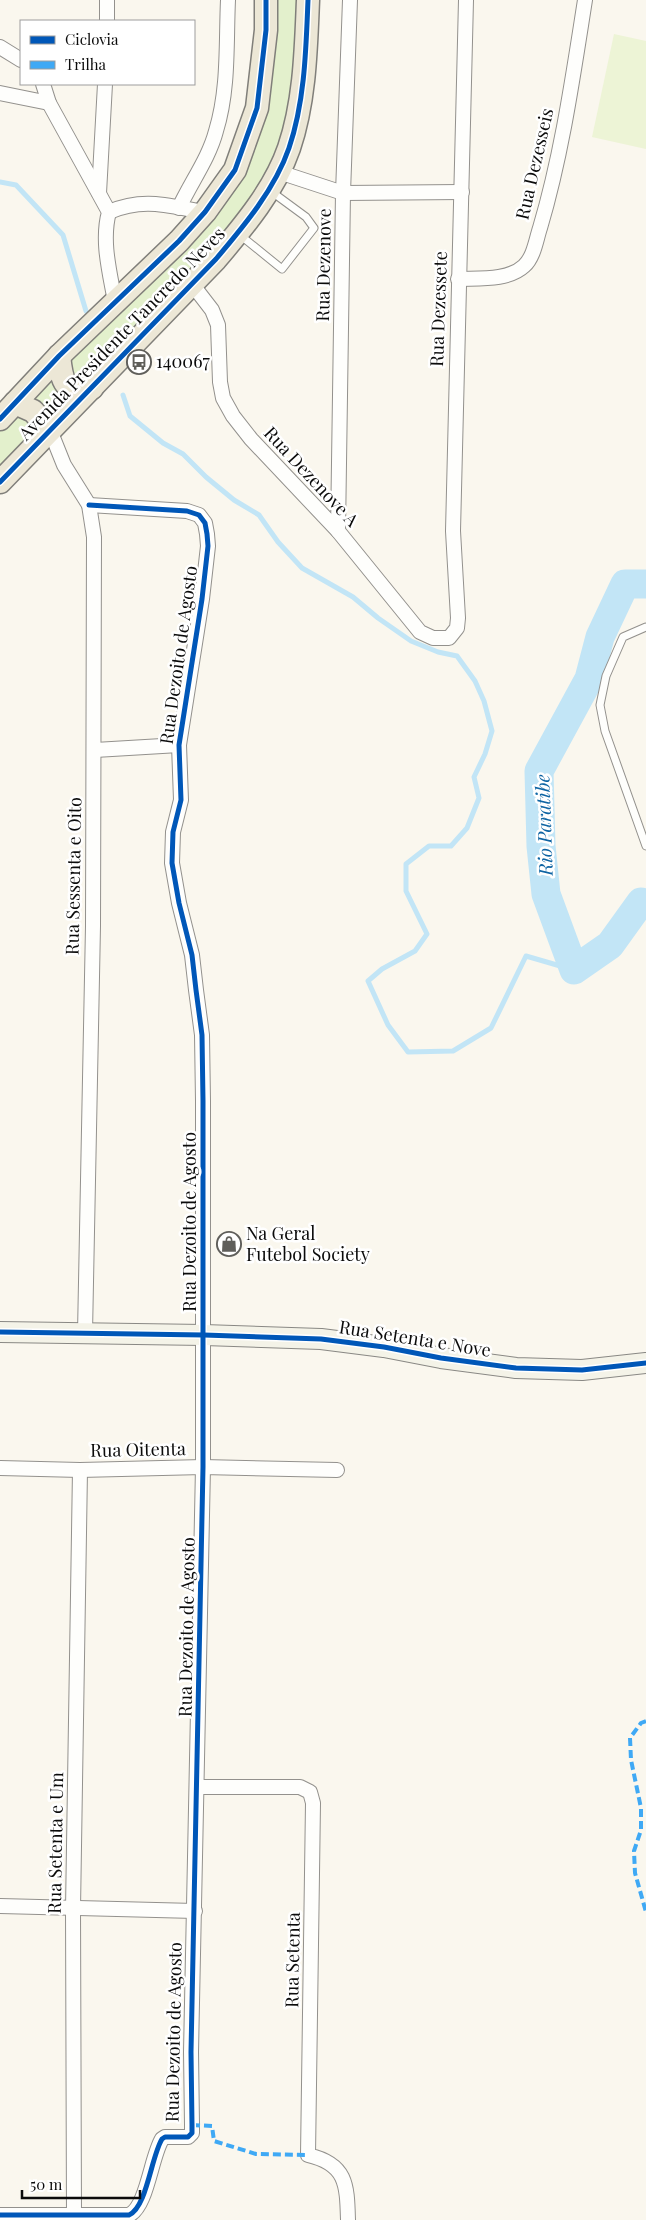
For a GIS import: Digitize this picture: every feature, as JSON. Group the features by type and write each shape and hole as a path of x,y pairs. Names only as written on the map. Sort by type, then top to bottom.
{"main road":[{"name":"Avenida Presidente Tancredo Neves","path":"8,411 59,356 179,241 205,212 235,170 257,108 266,30 266,0"},
{"name":"Avenida Presidente Tancredo Neves","path":"0,482 216,259 238,233 274,181 289,147 300,102 308,0"},
{"path":"59,356 61,378 68,387 76,390 92,388"},
{"path":"8,411 33,411 50,430"}],"street":[{"path":"107,0 107,20"},
{"path":"179,208 189,185 209,150 224,98 228,0"},
{"name":"Rua Dezenove","path":"338,531 344,193 350,0"},
{"name":"Rua Dezessete","path":"458,618 452,531 466,0"},
{"name":"Rua Dezesseis","path":"458,279 504,276 517,272 526,264 532,254 564,129 586,0"},
{"path":"0,47 20,59"},
{"path":"43,85 49,103 109,212 106,225 106,240 115,302"},
{"path":"99,194 105,85"},
{"path":"0,94 49,103"},
{"path":"274,181 344,193 462,192"},
{"path":"109,212 125,205 141,202 205,212"},
{"name":"Rua Dezenove A","path":"192,284 212,310 218,325 220,382 223,398 232,416 250,440 338,531 420,632 433,638 449,638 457,628 458,618"},
{"name":"Rua Sessenta e Oito","path":"50,430 64,465 89,505 94,537 96,574 85,1333"},
{"name":"Rua Dezoito de Agosto","path":"74,2216 129,2215 134,2212 141,2202 162,2139 166,2136 188,2136 192,2133 191,2052 198,1788 203,1467 202,1035 192,954 179,903 172,863 173,832 181,800 178,745 202,599 208,546 205,523 199,515 187,511 89,505"},
{"path":"94,750 178,745"},
{"name":"Rua Setenta e Nove","path":"0,1332 321,1339 516,1368 582,1370 646,1363"},
{"name":"Rua Oitenta","path":"0,1468 80,1470 203,1467 337,1470"},
{"name":"Rua Setenta e Um","path":"74,2216 73,1909 80,1470"},
{"name":"Rua Setenta","path":"198,1788 300,1787 310,1792 313,1802 308,2155 325,2159 335,2166 342,2176 346,2191 348,2220"},
{"path":"0,1906 195,1911"},
{"path":"0,2215 74,2216"}],"lane":[{"path":"238,233 282,269 314,228 274,181"},
{"path":"646,627 623,637 606,676 600,705 605,731 646,846"}],"green space":[{"path":"271,0 302,0 290,123 269,179 222,244 0,474 0,425 233,181"},
{"path":"614,34 646,41 646,149 592,137"}],"waterway":[{"path":"0,182 16,185 63,235 86,311"},
{"path":"123,395 130,416 163,443 183,454 206,477 234,500 259,515 278,542 302,568 353,597 378,618 411,641 438,652 457,656 475,681 484,701 492,731 485,754 474,777 479,798 467,828 451,846 429,846 406,864 406,891 427,934 415,951 382,969 368,981 388,1025 408,1052 453,1051 491,1028 526,956 574,970"},
{"name":"Rio Paratibe","path":"646,584 625,584 600,637 589,679 539,771 541,846 546,894 574,970 610,945 641,902 646,903"}],"marked path":[{"path":"646,1721 641,1723 630,1738 631,1760 641,1808 641,1830 634,1851 635,1873 646,1912"},
{"path":"192,2125 212,2126 214,2141 256,2154 308,2155"}],"cycle path":[{"path":"0,419 59,356 179,241 205,212 235,170 257,108 266,30 266,0"},
{"path":"0,482 216,259 258,207 276,178 289,148 294,130 302,93 308,0"},
{"path":"0,2215 129,2215 140,2202 162,2139 165,2137 188,2137 192,2133 191,2052 203,1467 202,1035 192,955 179,903 172,863 173,832 181,800 179,745 202,599 208,546 205,523 199,515 187,511 89,505"},
{"path":"0,1332 321,1339 516,1368 582,1370 646,1363"}],"place":[{"name":"140067","path":"139,362"},
{"name":"Na Geral Futebol Society","path":"229,1244"}]}
